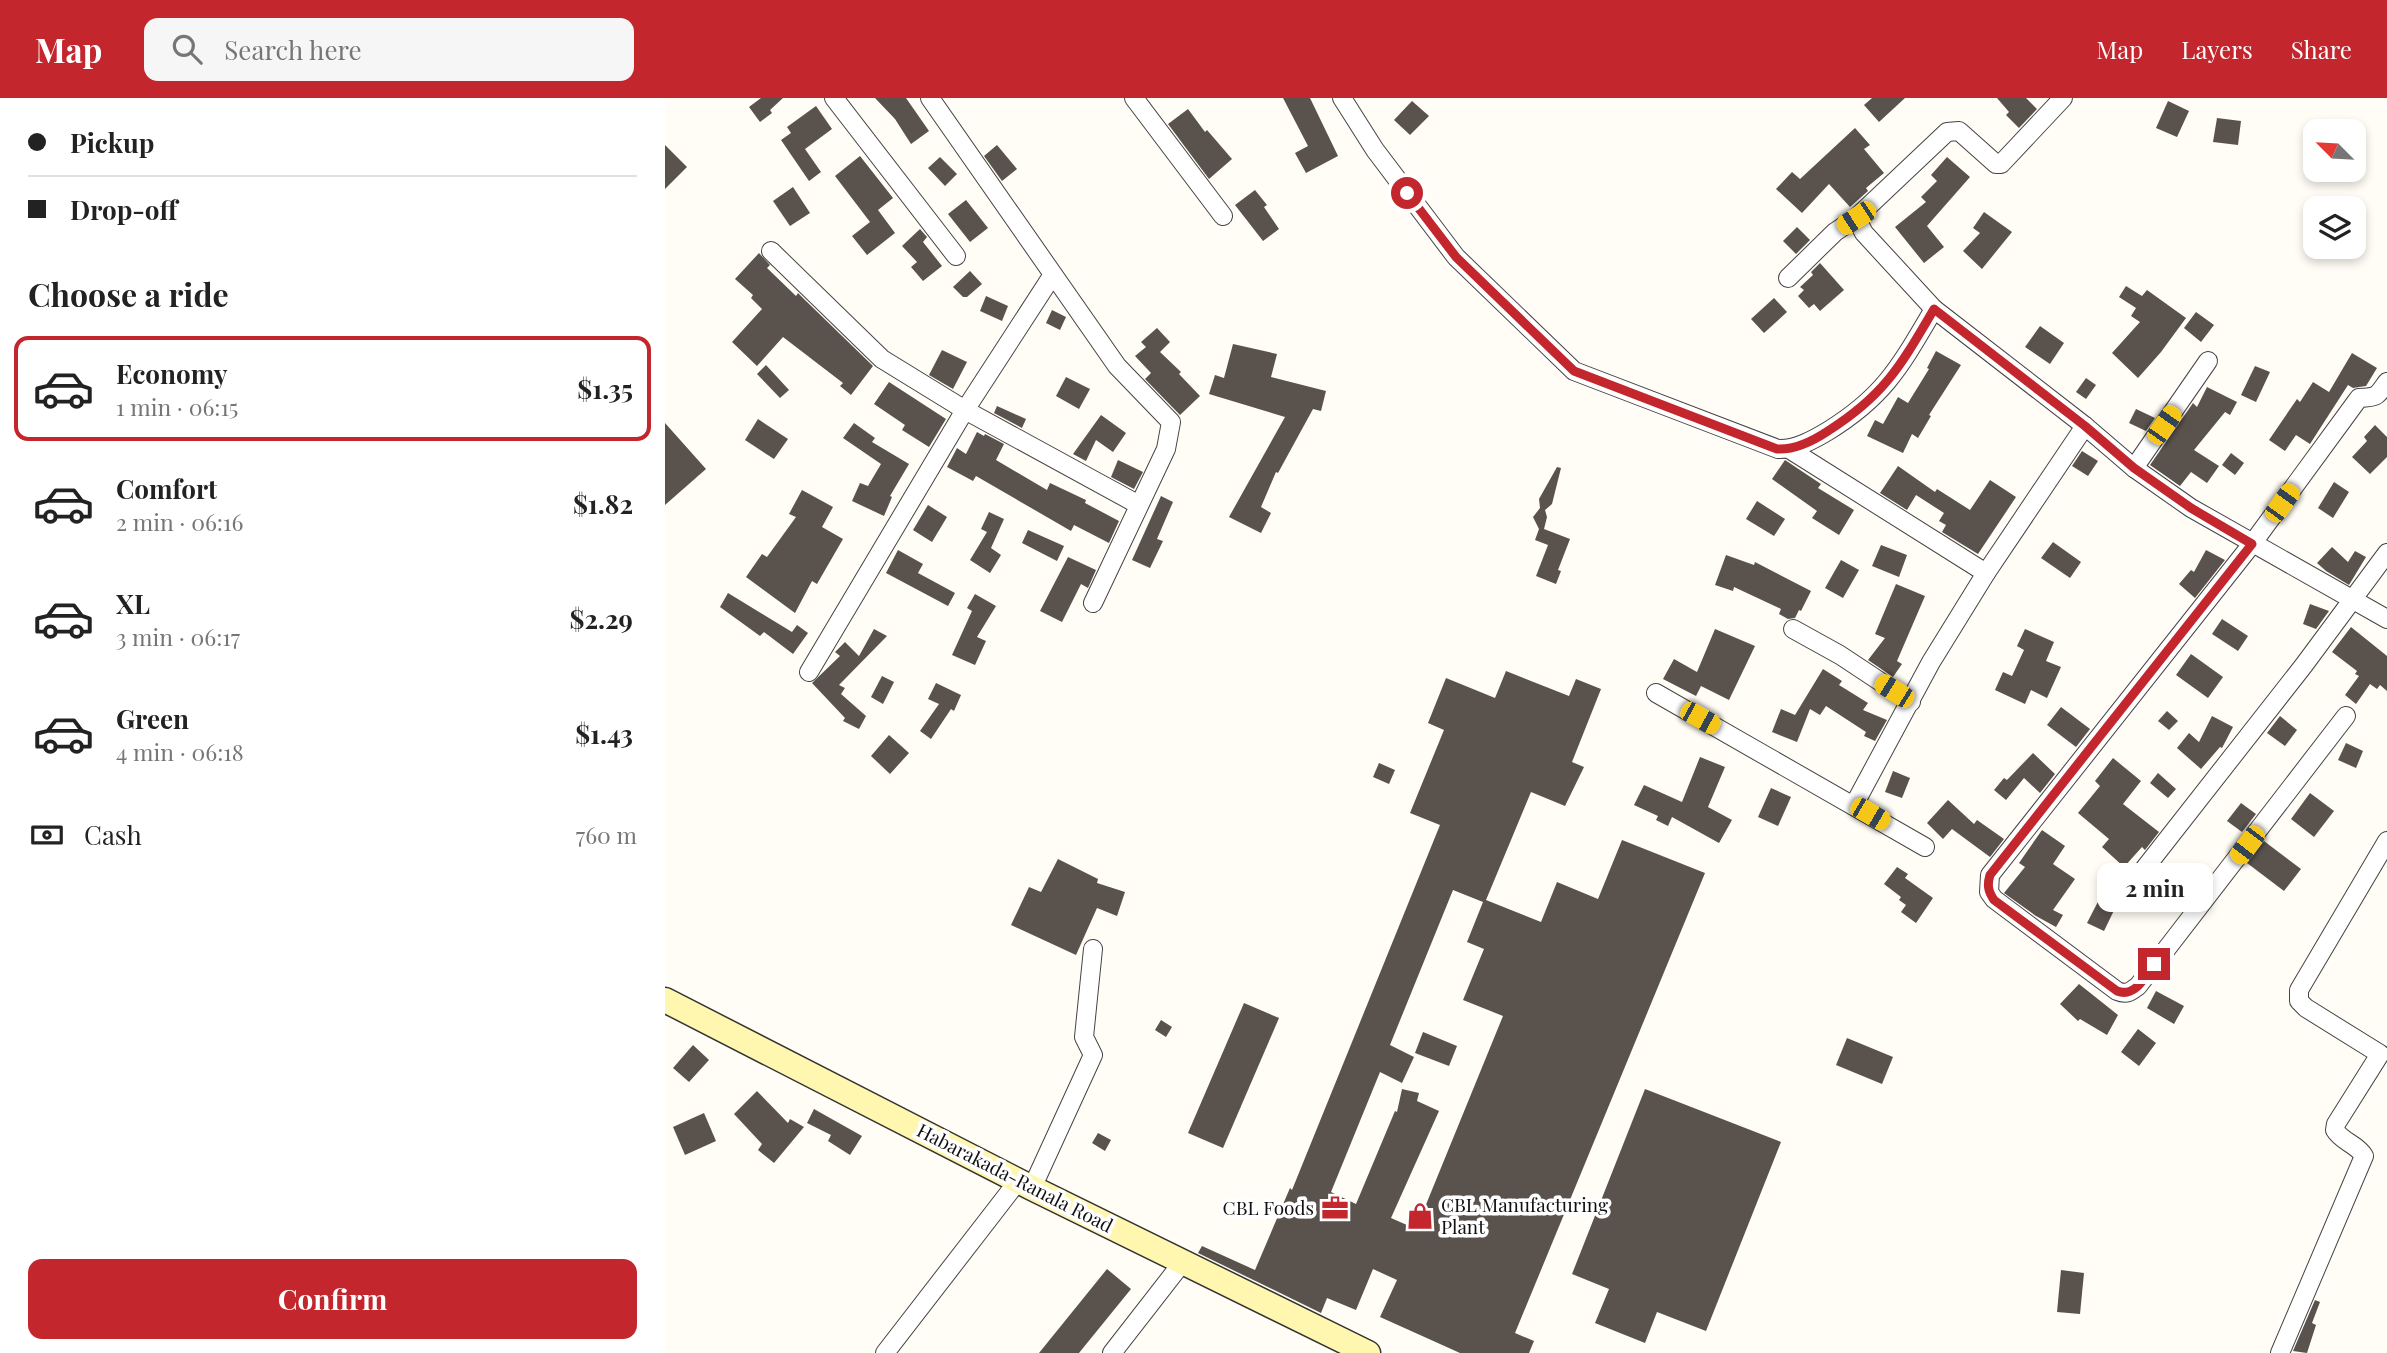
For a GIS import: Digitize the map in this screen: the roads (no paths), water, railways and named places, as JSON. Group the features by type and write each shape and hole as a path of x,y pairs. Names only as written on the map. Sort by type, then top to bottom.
{"main road":[{"name":"Habarakada-Ranala Road","path":"665,1000 1182,1263 1368,1353"}],"street":[{"path":"834,98 957,256"},
{"path":"930,98 1117,366 1171,422 1165,449 1093,603"},
{"path":"1134,98 1223,216"},
{"path":"1342,98 1375,150 1456,257 1574,371 1777,449 1789,449 1820,436 1874,398 1898,369 1934,309"},
{"path":"1788,278 1947,132 1959,131 1991,160 2001,164 2063,98"},
{"path":"1856,218 1864,233 1934,309 2085,426 2134,468 2191,508 2387,620"},
{"path":"771,251 882,359 965,410 1139,505"},
{"path":"809,672 965,410 1052,276"},
{"path":"2134,468 2208,361"},
{"path":"2346,716 2138,986 2130,992 2125,994 2117,991 1994,900 1989,892 1990,875 2252,544 2356,402 2360,398 2377,397 2387,382"},
{"path":"1854,805 1931,662 1986,573 2085,426"},
{"path":"1789,449 1986,573"},
{"path":"2134,882 2304,665 2387,553"},
{"path":"1793,629 1840,655 1911,702"},
{"path":"1656,693 1925,847"},
{"path":"2280,1353 2364,1156 2360,1150 2339,1138 2335,1130 2336,1124 2383,1056 2306,1008 2299,1001 2299,990 2387,841"},
{"path":"885,1353 1025,1184 1093,1055 1084,1037 1093,949"},
{"path":"1112,1353 1182,1263"}],"place":[{"name":"CBL Foods","path":"1335,1208"},
{"name":"CBL Manufacturing Plant","path":"1420,1216"}]}
